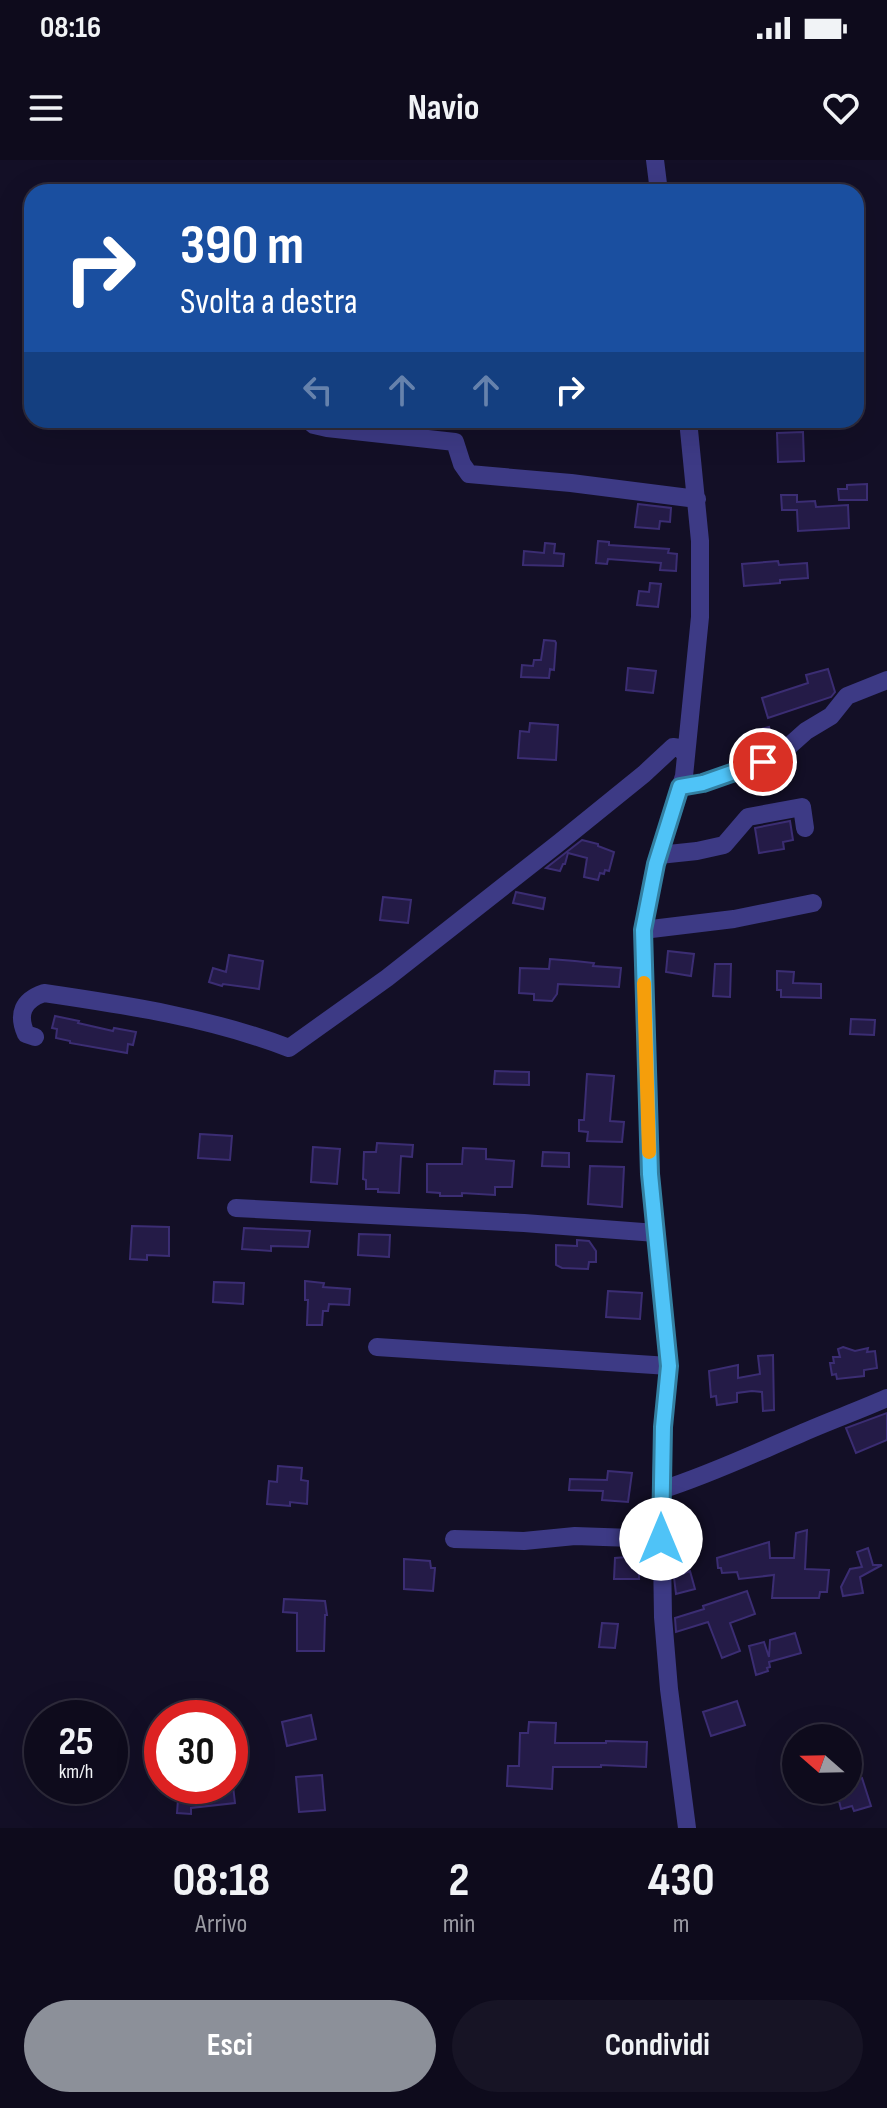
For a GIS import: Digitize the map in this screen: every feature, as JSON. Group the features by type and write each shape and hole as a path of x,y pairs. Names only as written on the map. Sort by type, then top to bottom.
{"street":[{"path":"655,160 658,184"},
{"path":"327,428 455,442 462,464 469,474 697,499"},
{"path":"687,1828 663,1617 661,1490 669,1366 650,1174 643,930 659,855 684,776 700,617 700,541 689,428"},
{"path":"680,787 703,783 778,756 806,731 831,716 847,696 887,680"},
{"path":"35,1037 26,1034 21,1022 23,1009 31,998 44,993 166,1013 289,1048 387,978 644,774 673,747 680,748 685,754"},
{"path":"659,855 724,845 748,817 802,807 805,828"},
{"path":"643,930 734,919 813,903"},
{"path":"236,1208 656,1233"},
{"path":"377,1347 669,1366"},
{"path":"661,1490 771,1448 887,1398"},
{"path":"454,1539 524,1541 575,1536 661,1539"}],"building":[{"path":"803,432 804,461 778,462 777,433"},
{"path":"867,484 867,500 839,500 838,489 847,489 847,485"},
{"path":"781,495 797,495 797,502 815,501 816,507 848,505 849,528 798,531 797,510 782,510"},
{"path":"638,504 671,508 670,522 660,521 659,529 635,527"},
{"path":"598,541 609,542 609,545 669,549 668,553 677,554 676,571 660,570 661,563 608,559 607,564 596,563"},
{"path":"545,543 555,544 554,553 564,554 563,566 523,565 524,551 544,553"},
{"path":"778,561 779,565 807,563 808,578 744,586 742,564"},
{"path":"650,583 661,584 658,607 637,605 639,591 649,592"},
{"path":"544,640 556,643 554,670 550,669 549,678 521,677 522,665 533,666 534,660 541,660"},
{"path":"628,668 656,671 653,693 626,690"},
{"path":"828,669 835,692 831,697 768,718 762,698 808,683 806,675"},
{"path":"530,723 558,725 556,760 518,758 520,731 529,732"},
{"path":"769,727 773,744 746,755 742,741 756,737 754,731"},
{"path":"790,821 793,840 783,842 784,849 759,853 755,828"},
{"path":"582,840 614,852 609,871 600,873 598,880 584,877 587,858 568,853 560,871 546,868"},
{"path":"516,892 545,898 543,909 513,903"},
{"path":"383,897 411,900 408,923 380,920"},
{"path":"668,951 694,954 691,976 666,972"},
{"path":"229,955 263,961 259,989 209,982 213,968 226,972"},
{"path":"550,959 621,968 619,987 558,984 552,1001 534,1000 534,994 519,993 520,968 549,969"},
{"path":"715,964 731,964 730,997 713,996"},
{"path":"777,971 794,972 793,983 821,984 821,998 781,997 781,990 777,990"},
{"path":"55,1016 113,1031 114,1028 136,1032 133,1045 128,1044 127,1053 56,1038 57,1029 52,1028"},
{"path":"851,1019 875,1020 874,1035 850,1034"},
{"path":"495,1071 529,1072 529,1085 494,1084"},
{"path":"587,1074 614,1076 610,1121 624,1122 622,1142 587,1141 588,1132 579,1131 579,1120 584,1120"},
{"path":"200,1134 232,1136 230,1160 198,1158"},
{"path":"377,1143 413,1145 412,1157 401,1156 399,1193 366,1189 366,1180 363,1179 364,1152 376,1152"},
{"path":"313,1147 340,1149 337,1184 311,1182"},
{"path":"463,1148 486,1149 486,1159 514,1161 512,1187 495,1187 495,1195 462,1193 462,1196 440,1196 440,1193 427,1192 427,1164 462,1164"},
{"path":"543,1152 569,1153 569,1167 542,1166"},
{"path":"590,1166 624,1167 622,1207 588,1204"},
{"path":"132,1226 169,1227 169,1256 147,1255 147,1260 130,1259"},
{"path":"244,1228 310,1231 308,1247 271,1246 271,1251 242,1249"},
{"path":"359,1234 390,1235 389,1257 358,1255"},
{"path":"577,1240 589,1241 596,1251 596,1262 589,1262 588,1269 556,1265 556,1245 577,1246"},
{"path":"305,1281 324,1283 323,1287 350,1289 349,1305 329,1304 328,1311 323,1311 322,1325 307,1325"},
{"path":"214,1282 244,1283 243,1304 213,1302"},
{"path":"608,1291 642,1293 640,1319 606,1317"},
{"path":"843,1347 855,1351 868,1348 867,1352 875,1351 877,1368 864,1370 864,1376 837,1379 836,1374 832,1375 830,1363 834,1363 833,1357 840,1357 838,1349"},
{"path":"773,1355 774,1410 763,1411 762,1392 752,1391 737,1393 737,1402 717,1405 716,1396 711,1397 709,1371 738,1365 738,1378 760,1374 758,1356"},
{"path":"887,1413 887,1440 856,1453 846,1428"},
{"path":"278,1466 302,1468 301,1480 308,1481 307,1504 267,1504 269,1481 277,1482"},
{"path":"608,1471 632,1473 628,1502 602,1500 603,1491 569,1490 570,1479 607,1480"},
{"path":"807,1530 805,1569 829,1570 827,1592 820,1592 819,1598 772,1598 774,1575 739,1579 737,1572 722,1573 718,1568 717,1558 769,1542 770,1558 794,1558 796,1533"},
{"path":"868,1548 873,1565 882,1565 860,1577 863,1593 843,1596 841,1587 850,1569 862,1567 857,1552"},
{"path":"639,1556 639,1579 614,1579 615,1558"},
{"path":"404,1559 430,1561 431,1568 435,1568 433,1591 404,1589"},
{"path":"690,1571 695,1589 676,1594 674,1577"},
{"path":"747,1591 755,1614 730,1623 740,1651 722,1658 708,1622 676,1632 675,1618"},
{"path":"284,1599 325,1601 324,1651 297,1651 297,1613 283,1612"},
{"path":"602,1623 618,1624 615,1648 599,1647"},
{"path":"795,1633 801,1653 769,1662 768,1671 756,1675 749,1646 764,1642 769,1657 770,1640"},
{"path":"737,1701 745,1725 711,1736 703,1712"},
{"path":"311,1715 316,1739 287,1746 282,1722"},
{"path":"529,1722 556,1723 555,1743 647,1742 646,1767 553,1767 552,1789 507,1786 508,1766 519,1766 520,1733 528,1733"},
{"path":"322,1775 325,1810 299,1812 296,1777"},
{"path":"862,1778 871,1806 854,1811 852,1806 841,1809 840,1804 862,1804"},
{"path":"178,1804 226,1804 191,1808 191,1814 177,1813"}],"slow traffic":[{"path":"644,983 649,1152"}],"route":[{"path":"661,1539 663,1427 669,1366 650,1174 643,930 656,864 680,787 703,783 763,762"}]}
